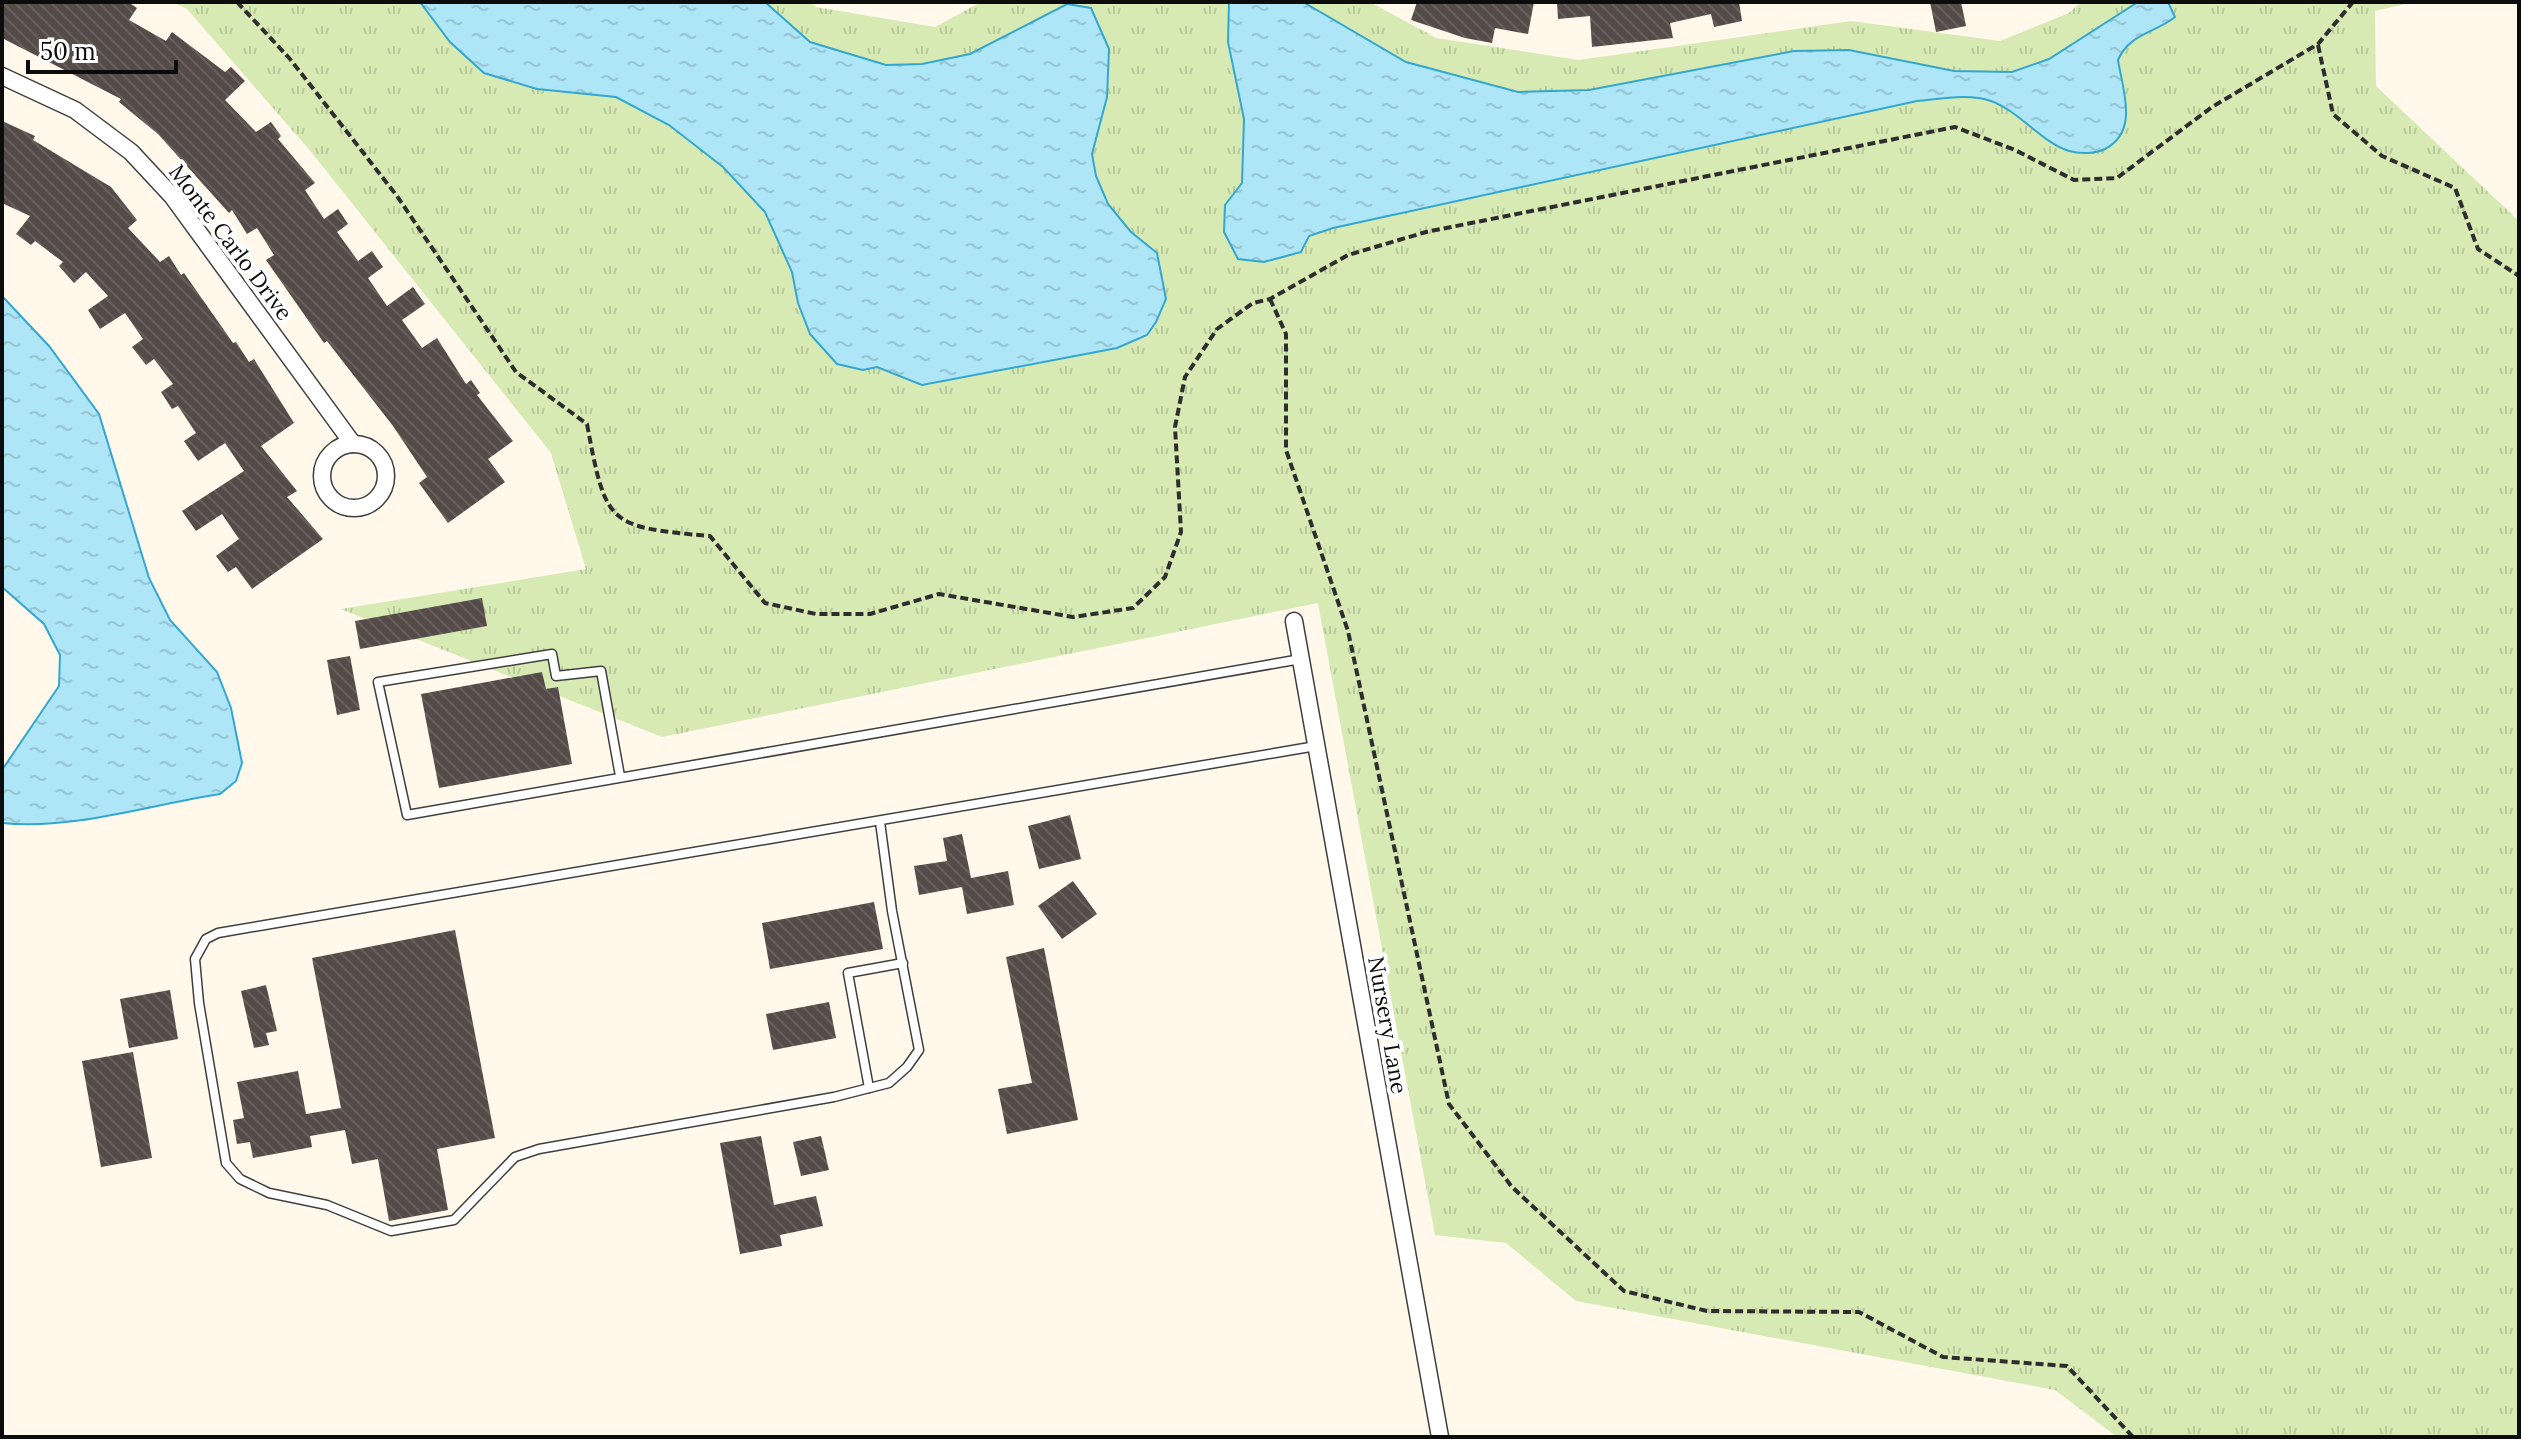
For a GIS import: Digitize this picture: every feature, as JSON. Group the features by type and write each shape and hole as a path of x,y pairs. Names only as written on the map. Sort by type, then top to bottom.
{"street":[{"name":"Monte Carlo Drive","path":"2,76 75,110 131,152 172,196 353,444 374,451 385,469 386,481 375,500 355,508 336,503 324,488 322,478 323,468 334,451 353,444"},
{"name":"Nursery Lane","path":"1294,621 1440,1437"}],"lane":[{"path":"620,776 601,671 556,676 552,654 378,682 407,815 1301,659"},
{"path":"880,822 919,1050 907,1067 889,1083 834,1097 539,1149 515,1157 454,1220 391,1231 327,1205 269,1193 240,1179 226,1163 203,1032 195,959 206,939 218,933 1316,746"},
{"path":"869,1088 848,973 903,963"}],"path":[{"path":"237,2 290,59 397,196 516,372 587,424 600,491 621,521 652,531 710,536 765,603 816,614 870,614 939,594 1073,617 1133,608 1165,577 1181,532 1175,427 1185,377 1217,329 1253,303 1270,299 1348,255 1426,232 1955,127 2015,150 2074,180 2117,178 2212,107 2318,44 2353,2"},
{"path":"2318,44 2333,114 2382,156 2455,188 2478,249 2519,276"},
{"path":"1270,299 1286,334 1286,450 1348,631 1449,1104 1512,1187 1624,1291 1707,1311 1859,1312 1943,1357 2067,1366 2133,1437"}],"green space":[{"path":"173,2 811,2 816,7 935,27 981,2 1370,2 1436,38 1579,60 1851,21 2000,41 2069,13 2081,2 2414,2 2375,11 2376,86 2519,221 2519,1437 2117,1437 2055,1390 1576,1301 1506,1243 1435,1235 1318,603 662,737 341,609 586,569 551,453 312,153 187,9"}],"water":[{"path":"420,2 765,2 810,42 886,65 922,64 970,54 1067,4 1091,8 1109,49 1107,97 1092,154 1096,176 1108,204 1131,232 1157,253 1166,299 1147,335 1117,348 922,385 877,367 863,370 837,364 810,334 798,303 792,272 765,212 723,167 669,125 616,97 537,89 484,73 450,42"},
{"path":"1229,2 1303,2 1406,62 1518,92 1589,90 1794,51 1849,50 1954,71 2012,72 2049,59 2138,2 2168,2 2175,17 2136,39 2123,51 2118,60 2125,97 2125,121 2116,141 2097,152 2078,153 2059,147 1991,101 1964,97 1917,101 1333,228 1309,236 1301,252 1264,262 1238,259 1224,232 1225,205 1242,183 1244,119 1228,42"},
{"path":"2,296 49,346 99,414 149,578 170,620 217,672 231,708 242,763 236,781 220,794 84,820 2,823 2,770 59,686 60,655 44,624 2,587"}],"building":[{"path":"2,2 128,2 137,8 129,20 166,41 172,32 225,72 231,67 245,81 225,100 256,132 271,122 281,136 278,139 315,183 305,190 324,219 338,209 348,224 337,232 358,261 372,251 383,267 368,278 387,306 413,287 425,304 402,320 422,348 437,338 466,384 471,380 480,393 477,395 513,441 488,459 505,482 448,523 419,483 427,477 393,426 327,341 324,343 266,260 274,255 257,228 247,234 232,210 229,213 158,134 119,102 121,99 2,38"},
{"path":"1417,2 1534,2 1528,34 1495,28 1492,43 1465,38 1411,20"},
{"path":"1557,2 1739,2 1742,21 1714,27 1711,14 1670,23 1673,38 1592,47 1590,16 1558,19"},
{"path":"1930,2 1961,2 1966,26 1936,32"},
{"path":"2,121 35,136 33,140 111,187 137,220 128,228 160,262 169,256 181,275 184,273 233,343 236,342 249,362 254,359 294,423 261,446 297,491 287,497 323,539 252,589 236,567 228,572 216,556 239,539 222,514 196,531 182,511 244,471 225,443 198,461 184,441 196,433 178,406 172,409 161,392 173,384 154,359 146,365 132,347 143,339 125,313 100,329 88,310 108,296 86,272 74,283 59,266 63,262 35,241 31,245 16,234 30,216 2,203"},
{"path":"482,598 487,626 360,649 355,621"},
{"path":"350,656 360,710 337,715 327,660"},
{"path":"542,672 546,689 558,687 572,764 439,788 421,694"},
{"path":"1070,815 1081,859 1039,869 1028,826"},
{"path":"962,834 971,878 1008,871 1014,905 967,914 962,887 919,895 914,866 947,861 943,838"},
{"path":"1073,881 1097,914 1062,939 1038,906"},
{"path":"874,902 883,949 770,969 762,923"},
{"path":"455,930 495,1138 437,1149 448,1210 389,1221 378,1159 352,1164 345,1130 310,1136 312,1147 253,1158 250,1142 237,1144 233,1120 244,1118 237,1082 298,1071 306,1114 341,1108 312,958"},
{"path":"1044,948 1078,1120 1007,1134 998,1089 1032,1083 1006,957"},
{"path":"266,985 277,1031 266,1033 269,1045 254,1048 241,991"},
{"path":"170,990 178,1039 129,1048 120,999"},
{"path":"829,1002 836,1038 773,1050 766,1014"},
{"path":"133,1052 152,1158 101,1167 82,1061"},
{"path":"761,1136 774,1205 816,1196 823,1226 780,1235 782,1246 740,1254 720,1143"},
{"path":"821,1136 829,1170 801,1176 793,1142"}]}
